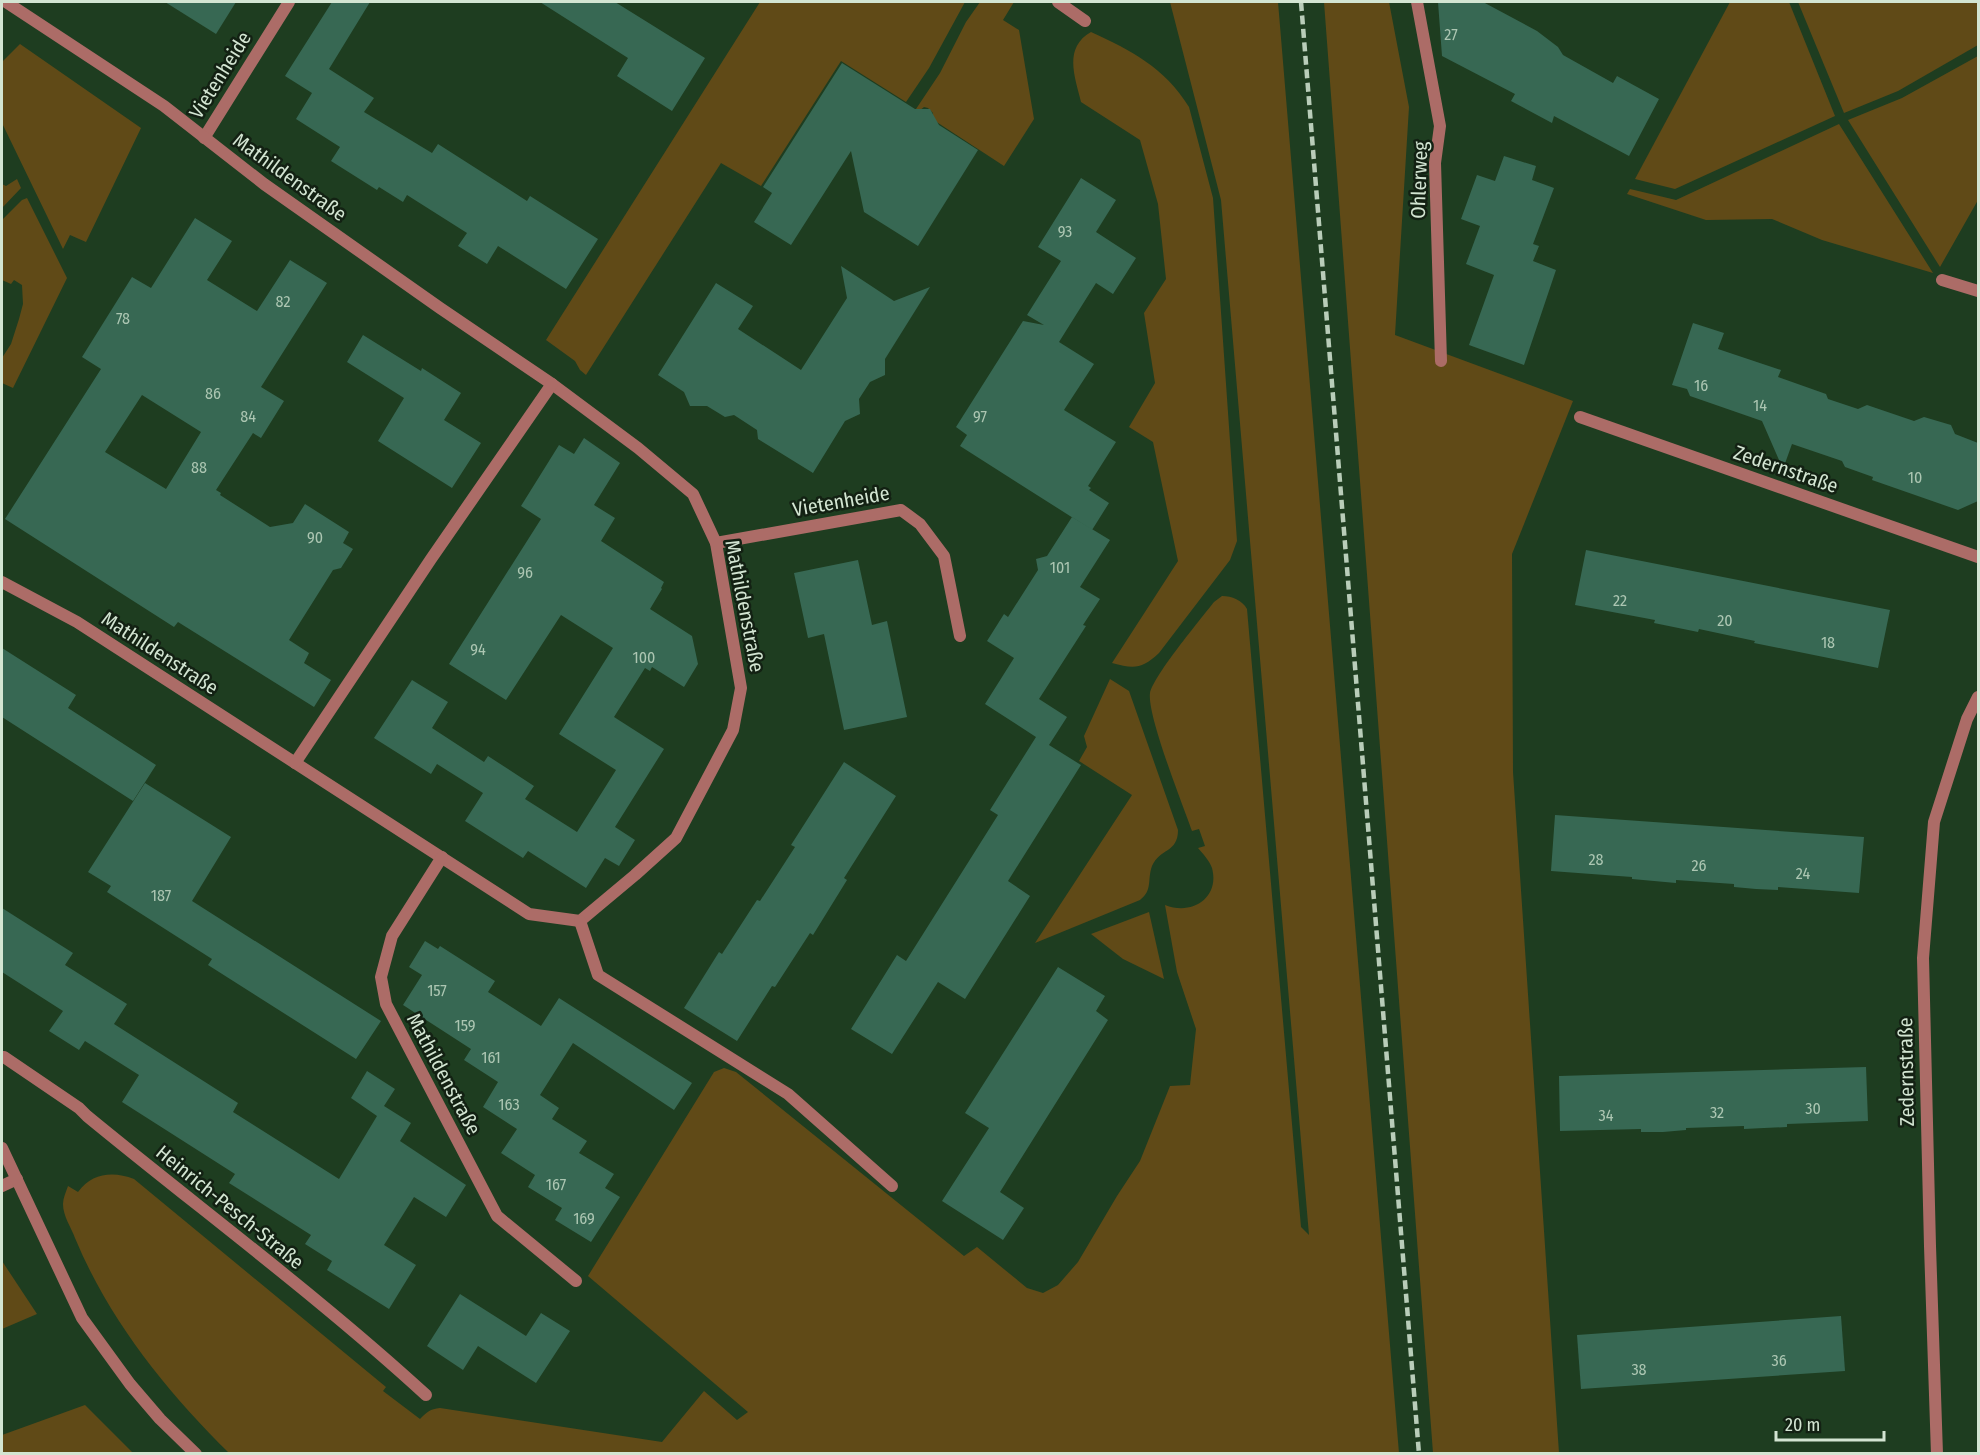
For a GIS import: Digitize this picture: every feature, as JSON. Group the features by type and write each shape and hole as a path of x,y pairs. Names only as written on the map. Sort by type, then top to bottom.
{"street":[{"name":"Mathildenstraße","path":"2,582 77,622 529,914 580,921 676,838 734,730 741,688 716,543 693,494 638,448 552,384 273,191 164,106 6,2"},
{"name":"Vietenheide","path":"204,138 289,2"},
{"path":"1058,2 1085,21"},
{"name":"Ohlerweg","path":"1417,2 1440,126 1435,163 1441,361"},
{"path":"1942,280 1978,291"},
{"path":"295,763 431,558 552,384"},
{"name":"Zedernstraße","path":"1580,417 1978,557"},
{"name":"Vietenheide","path":"716,543 901,510 920,524 944,556 960,636"},
{"name":"Zedernstraße","path":"1937,1454 1923,958 1934,822 1967,719 1978,697"},
{"name":"Mathildenstraße","path":"442,857 392,936 381,977 386,1004 497,1216 576,1281"},
{"path":"580,921 598,975 788,1094 892,1186"},
{"name":"Heinrich-Pesch-Straße","path":"4,1057 80,1108 426,1395"},
{"path":"2,1148 82,1318 130,1384 160,1419 195,1454"},
{"path":"2,1186 17,1179"}],"shaded area":[{"path":"760,2 965,2 929,68 906,102 841,61 761,186 721,163 586,375 575,361 546,340"},
{"path":"980,2 1014,2 1003,20 1019,30 1034,119 1004,166 932,119 933,113 928,108 924,107 919,111 916,109 940,73 966,22"},
{"path":"1170,2 1278,2 1399,1453 229,1453 162,1380 122,1326 105,1298 64,1213 63,1202 68,1186 78,1192 90,1181 103,1175 126,1176 134,1179 386,1387 383,1391 420,1419 429,1411 440,1408 662,1442 704,1391 737,1420 748,1412 588,1276 714,1072 724,1068 736,1072 964,1256 977,1247 1027,1288 1043,1293 1058,1285 1078,1262 1140,1161 1170,1086 1190,1085 1196,1029 1177,972 1165,905 1185,908 1202,902 1212,888 1212,868 1198,848 1205,846 1199,829 1192,831 1166,761 1154,721 1150,693 1178,648 1214,602 1222,596 1236,599 1247,609 1301,1227 1309,1235 1221,200"},
{"path":"1324,2 1389,2 1409,107 1395,335 1573,401 1512,554 1513,772 1559,1453 1433,1453"},
{"path":"1730,2 1789,2 1835,116 1675,189 1635,179"},
{"path":"1798,2 1978,2 1978,45 1898,91 1844,113"},
{"path":"1091,32 1120,46 1158,71 1169,81 1189,107 1213,198 1237,541 1230,560 1159,653 1148,662 1132,667 1112,663 1178,561 1153,442 1129,427 1155,383 1144,313 1166,279 1158,204 1140,140 1081,102 1074,73 1074,55 1082,39"},
{"path":"20,44 141,128 86,242 70,235 63,249 2,123 2,62"},
{"path":"1978,56 1978,200 1940,267 1848,120 1902,98"},
{"path":"1839,124 1933,273 1822,240 1772,219 1706,220 1627,194 1630,189 1676,200"},
{"path":"17,179 21,188 2,208 2,184 6,186"},
{"path":"27,198 67,278 13,388 2,383 2,358 11,344 19,319 23,304 22,285 14,280 11,284 2,280 2,220 22,200"},
{"path":"1110,679 1129,691 1178,830 1177,837 1172,847 1155,860 1147,892 1140,900 1035,943 1132,795 1079,761 1087,747 1084,736"},
{"path":"1149,912 1164,979 1123,959 1091,934"},
{"path":"2,1261 37,1314 2,1329"},
{"path":"85,1405 133,1453 2,1453 2,1435"}],"building":[{"path":"165,2 236,2 216,34"},
{"path":"332,2 370,2 329,69 374,98 364,112 432,153 438,144 527,201 530,196 598,239 566,289 498,246 487,264 458,246 467,233 407,195 403,202 379,187 377,190 331,161 340,147 296,119 312,93 285,76"},
{"path":"540,2 615,2 705,58 672,111 617,76 628,58"},
{"path":"1438,2 1483,2 1537,31 1558,47 1563,55 1613,83 1617,76 1659,99 1629,156 1554,116 1552,123 1511,101 1515,94 1442,56"},
{"path":"842,63 915,109 930,109 939,125 978,150 918,246 864,212 851,151 791,245 754,222 772,193 763,187"},
{"path":"1504,156 1536,166 1532,180 1554,188 1533,244 1539,246 1533,261 1556,270 1524,365 1469,345 1494,275 1466,264 1480,226 1461,219 1477,175 1495,181"},
{"path":"1081,178 1116,200 1096,232 1136,258 1113,294 1096,283 1059,342 1094,364 1064,410 1116,442 1088,486 1091,488 1089,490 1109,503 1092,530 960,446 967,435 956,427 1023,321 1044,325 1027,315 1061,261 1038,247"},
{"path":"195,218 232,241 207,280 257,311 290,260 327,283 261,387 284,401 261,438 253,433 216,490 221,493 220,495 270,527 293,523 305,504 349,532 343,543 353,549 341,568 333,570 289,640 309,653 304,663 331,680 314,707 178,622 174,627 5,519 101,369 82,357 132,277 151,288","holes":["142,395 201,432 166,489 105,452"]},
{"path":"841,266 894,301 930,287 885,359 885,375 870,382 859,399 860,414 845,421 813,473 758,439 757,430 734,415 725,417 707,406 690,406 684,392 658,375 716,283 753,306 738,329 801,370 847,298"},
{"path":"1693,323 1724,333 1718,349 1781,370 1778,377 1826,394 1828,399 1858,409 1867,405 1914,421 1924,417 1951,425 1955,434 1978,443 1978,501 1958,510 1872,480 1873,477 1845,467 1842,461 1792,444 1783,469 1762,421 1690,396 1687,389 1672,385"},
{"path":"363,335 461,393 444,420 481,443 452,488 378,441 404,398 347,362"},
{"path":"584,438 620,463 594,505 615,518 601,541 664,582 650,609 692,636 698,664 684,687 652,667 650,671 645,668 614,717 664,749 615,827 635,840 619,866 605,858 586,888 528,851 523,858 465,821 483,793 437,764 431,774 374,738 412,680 448,702 432,728 484,762 488,756 534,786 525,799 577,832 616,770 559,734 613,648 561,615 506,700 449,664 541,519 521,506 559,445 574,454"},
{"path":"1072,517 1110,540 1080,587 1100,599 1083,625 1086,626 1039,699 1067,717 1049,745 1081,765 1008,881 1030,896 965,999 938,982 892,1054 851,1029 897,955 906,961 998,815 990,810 1036,737 985,704 1014,658 987,641 1004,614 1008,617 1038,570 1036,559 1047,556"},
{"path":"1586,550 1890,610 1878,668 1575,605"},
{"path":"858,560 872,625 887,621 907,717 844,730 824,634 808,638 794,573"},
{"path":"2,648 76,695 68,708 156,765 133,801 2,717"},
{"path":"844,762 896,796 844,878 847,880 813,935 810,933 775,987 772,986 737,1041 684,1008 719,952 722,954 757,900 760,901 795,847 791,845"},
{"path":"145,783 231,837 192,901 381,1021 356,1059 208,965 212,959 107,892 111,886 88,872"},
{"path":"1555,815 1864,837 1859,893 1778,887 1778,890 1756,889 1734,887 1734,884 1676,880 1676,883 1551,871"},
{"path":"2,908 73,953 65,965 127,1004 114,1024 238,1103 233,1112 339,1179 377,1116 351,1098 367,1071 395,1089 384,1106 411,1123 400,1141 466,1185 446,1217 414,1197 384,1245 416,1265 389,1309 327,1270 332,1261 305,1244 311,1235 229,1183 235,1174 122,1102 139,1075 85,1041 79,1050 49,1031 63,1011 2,972"},
{"path":"425,941 438,949 440,946 495,981 488,992 541,1026 559,998 692,1083 674,1110 573,1043 540,1095 559,1108 552,1119 587,1141 579,1153 614,1174 605,1188 620,1197 591,1242 555,1220 562,1208 528,1187 535,1175 501,1153 517,1129 483,1107 498,1082 464,1060 471,1049 403,1005 422,975 409,967"},
{"path":"1058,967 1105,996 1096,1011 1108,1020 1000,1192 1024,1208 1003,1240 942,1201 989,1128 965,1113"},
{"path":"1866,1067 1868,1121 1787,1124 1787,1127 1744,1129 1744,1126 1686,1128 1686,1130 1663,1132 1641,1132 1641,1129 1560,1131 1559,1076"},
{"path":"460,1294 526,1336 541,1313 570,1331 536,1383 478,1346 463,1370 427,1346"},
{"path":"1841,1316 1845,1371 1581,1389 1577,1335"}],"railway":[{"path":"1301,2 1419,1454"}]}
